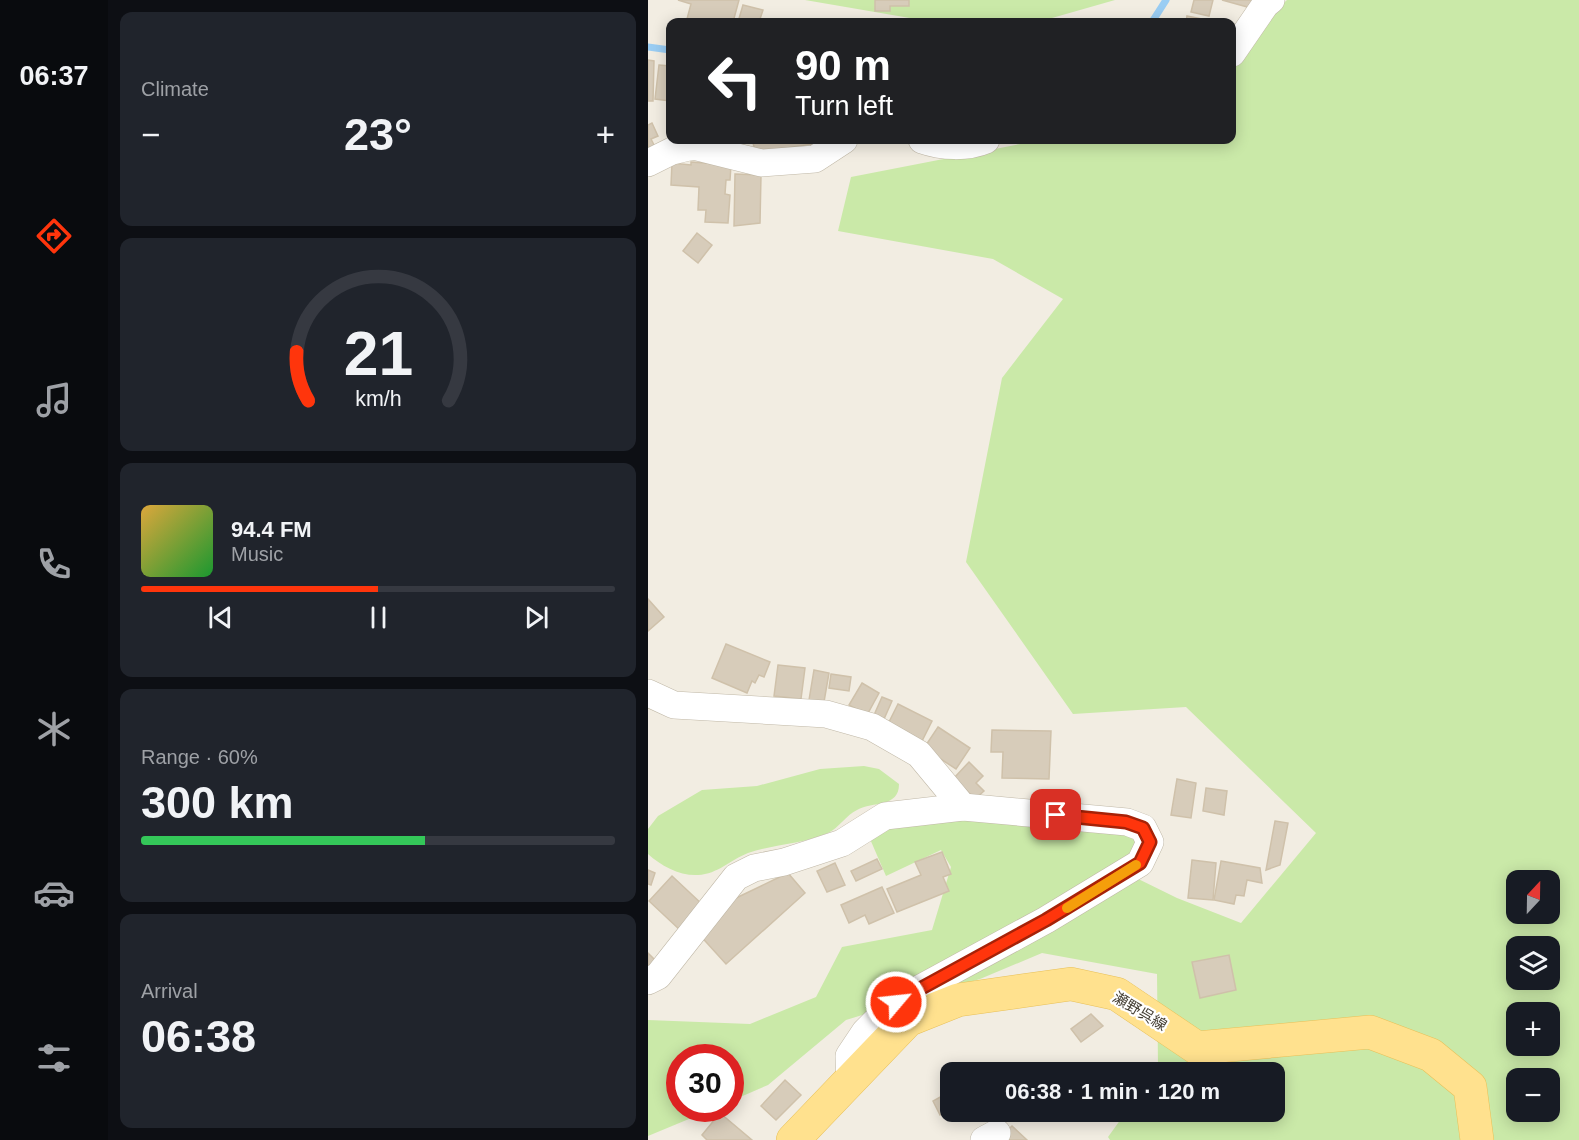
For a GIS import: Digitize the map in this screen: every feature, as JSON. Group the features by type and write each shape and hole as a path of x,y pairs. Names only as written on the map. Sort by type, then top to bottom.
{"main road":[{"name":"瀬野呉線","path":"793,1140 908,1020 958,1000 1071,984 1117,994 1197,1048 1370,1032 1400,1043 1431,1055 1470,1087 1477,1140"}],"street":[{"path":"1236,47 1265,4 1271,0"},
{"path":"648,163 691,144"},
{"path":"701,144 761,163 815,159 838,144"},
{"path":"936,144 977,144"},
{"path":"648,693 674,705 826,714 872,727 919,754 963,807"},
{"path":"648,981 658,976 736,877 754,868 783,862 843,843 885,816 963,807 1126,822 1143,828 1150,842 1140,863 1046,920 896,1002 865,1032 849,1056 850,1082"}],"green space":[{"path":"805,0 1115,0 1052,18 910,18"},
{"path":"1287,0 1579,0 1579,1140 1110,1140 1108,1137 1119,1122 1285,1122 1285,1062 1158,1062 1157,974 1042,953 980,979 846,1020 768,1085 744,1095 744,1044 666,1044 666,1122 682,1122 648,1136 648,1020 750,1024 816,997 842,947 932,930 951,867 941,850 886,876 867,832 965,810 1124,825 1145,843 1120,870 1177,898 1241,923 1316,833 1186,707 1073,714 966,562 1002,378 1063,299 993,259 838,231 851,177 1020,144 1236,144 1236,45"},
{"path":"864,766 879,769 899,784 898,792 895,797 884,803 863,807 853,812 828,833 809,840 748,853 718,869 698,875 684,874 671,869 648,854 648,829 658,816 702,790 757,786 820,769"}],"building":[{"path":"678,0 739,0 734,18 687,18 691,4"},
{"path":"875,0 909,0 909,6 890,6 890,11 875,11"},
{"path":"1194,0 1213,0 1209,16 1191,12"},
{"path":"1222,0 1253,0 1251,8"},
{"path":"743,5 763,10 760,18 739,18"},
{"path":"648,60 654,61 653,101 648,101"},
{"path":"659,65 666,66 666,100 655,99"},
{"path":"652,123 658,136 651,139 656,149 648,153 648,125"},
{"path":"753,144 812,144 756,153"},
{"path":"691,162 731,165 730,180 726,180 725,194 730,195 728,223 705,222 706,210 698,210 699,187 671,185 672,163 691,165"},
{"path":"735,174 761,175 760,223 734,226"},
{"path":"697,233 712,245 698,263 683,251"},
{"path":"648,599 664,617 648,631"},
{"path":"726,644 770,662 764,677 759,675 755,683 752,681 747,693 712,678"},
{"path":"778,665 805,668 801,699 774,696"},
{"path":"814,670 829,673 824,702 809,700"},
{"path":"831,674 851,677 849,691 829,688"},
{"path":"862,683 879,693 867,715 849,705"},
{"path":"882,697 892,701 884,719 874,715"},
{"path":"898,704 932,721 921,743 887,726"},
{"path":"938,727 970,748 956,769 924,748"},
{"path":"992,730 1051,731 1049,779 1002,778 1003,752 991,752"},
{"path":"969,762 983,776 976,783 984,791 975,799 954,778"},
{"path":"1177,779 1196,783 1191,818 1171,815"},
{"path":"1206,788 1227,791 1224,815 1203,811"},
{"path":"1275,821 1288,823 1280,865 1266,870"},
{"path":"942,852 951,874 943,877 949,891 897,912 887,889 921,875 915,862"},
{"path":"877,859 882,869 856,881 851,871"},
{"path":"1192,860 1216,863 1213,900 1188,898"},
{"path":"1221,861 1260,868 1262,883 1247,880 1244,896 1236,895 1234,904 1214,900"},
{"path":"835,863 845,885 827,892 817,871"},
{"path":"648,870 655,873 651,885 648,884"},
{"path":"788,873 805,893 726,964 697,932 732,900"},
{"path":"672,876 704,906 681,931 649,901"},
{"path":"882,887 894,913 869,924 865,915 849,923 841,905"},
{"path":"648,953 656,961 648,969"},
{"path":"1229,955 1236,990 1200,998 1192,962"},
{"path":"1091,1014 1103,1026 1081,1042 1071,1029"},
{"path":"785,1080 801,1095 776,1120 761,1106"},
{"path":"940,1097 940,1115 933,1101"},
{"path":"713,1122 731,1122 752,1140 707,1140 702,1135"},
{"path":"1012,1126 1027,1140 997,1140"}],"waterway":[{"path":"1155,18 1166,0"},
{"path":"648,47 666,49"}],"slow traffic":[{"path":"1067,908 1136,865"}],"route":[{"path":"896,1002 1046,920 1140,863 1150,842 1143,828 1126,822 1056,815"}]}
